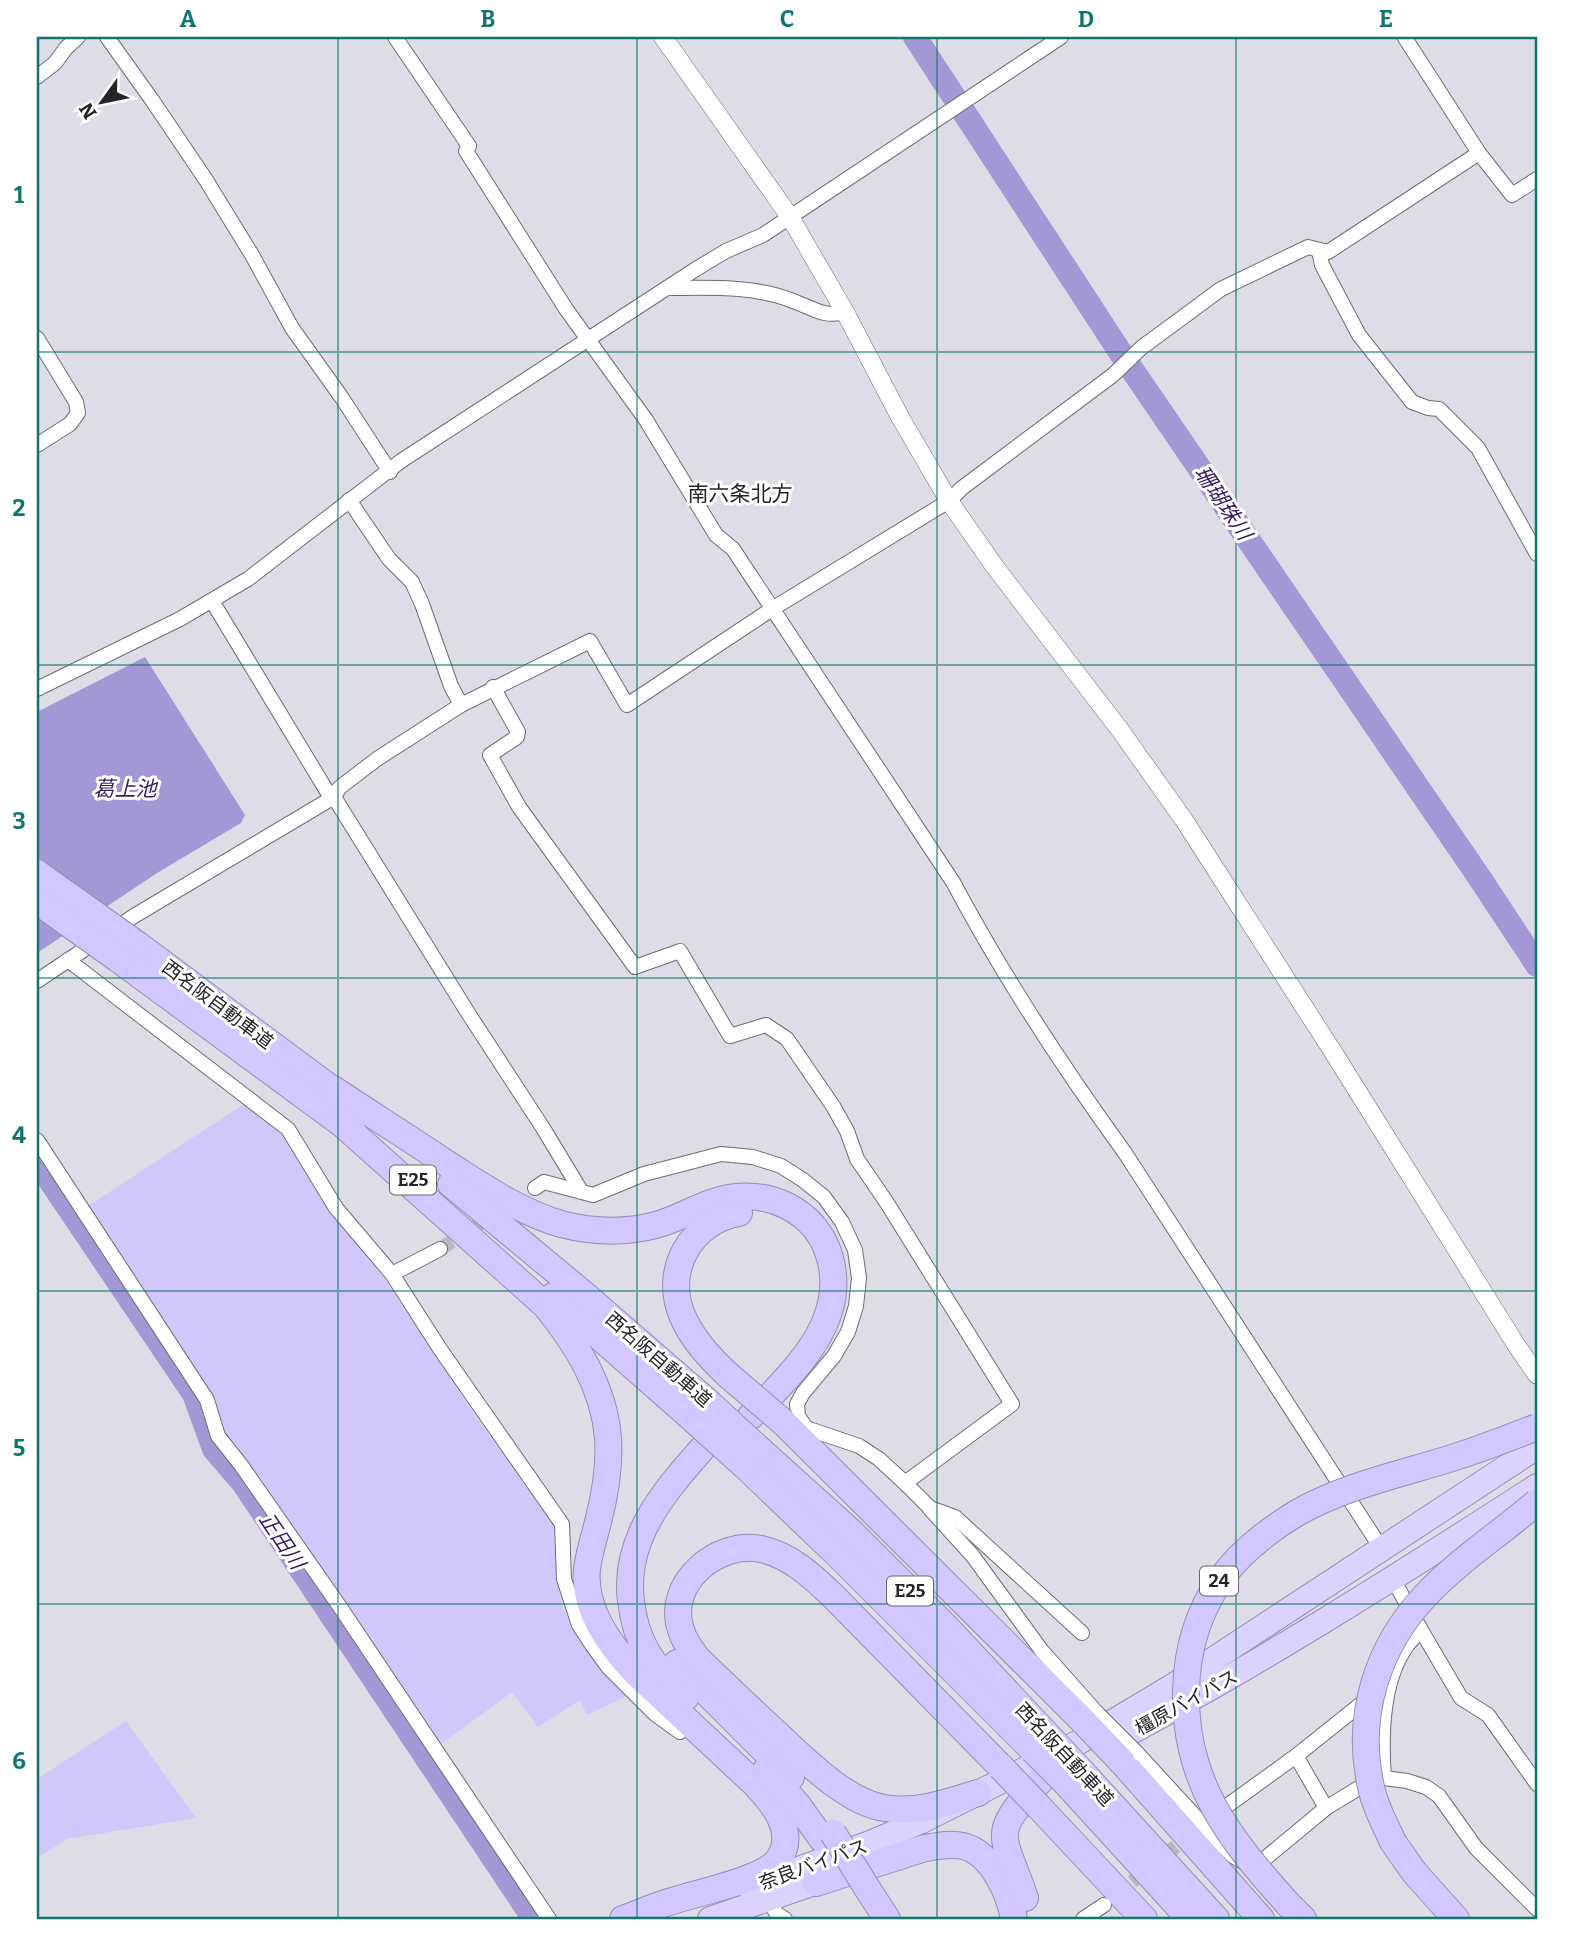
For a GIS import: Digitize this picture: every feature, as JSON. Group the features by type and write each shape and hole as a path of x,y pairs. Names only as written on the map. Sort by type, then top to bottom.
{"highway":[{"name":"西名阪自動車道","path":"37,873 128,952 701,1411"},
{"name":"西名阪自動車道","path":"37,901 128,952 333,1089 482,1209 752,1458 852,1534 938,1619 1042,1745 1063,1779 1190,1919"},
{"path":"333,1089 491,1192 524,1210 562,1224 603,1230 641,1228 657,1225 719,1200 736,1196 770,1198 801,1213 822,1239 833,1271 834,1288 825,1324 804,1358 746,1411 791,1350 812,1314 817,1298 817,1269 803,1239 790,1227 759,1213 743,1212 712,1221 699,1231 690,1243 677,1273 681,1313 690,1331 714,1362 729,1375 783,1422 1129,1757 1261,1919"},
{"path":"340,1122 519,1280 545,1305 580,1352 599,1397 608,1436 606,1490 590,1547 587,1572 589,1594 594,1614 617,1653 635,1672 725,1721 764,1735 779,1772 797,1804 828,1836 861,1890 887,1919"},
{"name":"24","path":"1296,1912 1258,1871 1234,1838 1214,1806 1199,1774 1191,1746 1186,1709 1187,1669 1206,1603 1222,1577 1245,1552 1271,1530 1299,1512 1362,1486 1495,1444 1537,1427"},
{"name":"橿原バイパス","path":"978,1793 1067,1749 1123,1717 1537,1447"},
{"path":"706,1455 691,1483 663,1520 649,1555 644,1590 647,1608 665,1648 725,1721 779,1772"},
{"name":"橿原バイパス","path":"816,1884 1063,1779 1393,1579 1537,1486"},
{"path":"1456,1919 1414,1872 1393,1842 1379,1814 1366,1759 1370,1701 1378,1670 1406,1618 1427,1593 1452,1570 1537,1502"},
{"path":"978,1793 932,1806 904,1810 883,1808 862,1802 845,1791 779,1772 737,1756 698,1658 680,1629 678,1611 682,1593 690,1577 704,1563 721,1554 740,1549 760,1549 783,1557 817,1581 1001,1767 1144,1919"},
{"path":"725,1721 779,1772"},
{"path":"623,1919 664,1903 743,1880 763,1871 779,1859 785,1843 782,1822 770,1799 779,1772"},
{"name":"西名阪自動車道","path":"1063,1779 1216,1919"},
{"path":"1031,1919 1022,1888 1005,1848 1006,1825 1016,1806 1063,1779"},
{"name":"奈良バイパス","path":"641,1919 706,1901 816,1864 922,1821 978,1793"},
{"path":"816,1884 925,1848 963,1846 981,1856 998,1878 1014,1919"},
{"name":"奈良バイパス","path":"710,1919 816,1884"},
{"path":"861,1890 872,1919"}],"street":[{"path":"37,77 55,64 78,37"},
{"path":"107,37 206,180 292,328 390,472"},
{"path":"395,37 469,146 466,151 539,269 587,341 646,420 716,535 733,549 953,882 983,937 1079,1089 1125,1153 1381,1548"},
{"path":"663,37 790,217 949,501 995,568 1113,720 1184,820 1537,1375"},
{"path":"37,689 180,619 247,579 413,454 666,288 726,251 764,235 1060,37"},
{"path":"1406,37 1479,153 1512,195 1537,179"},
{"path":"37,981 134,916 334,797 339,788 377,758 461,705 590,641 627,705 772,609 949,501 962,488 1113,375 1141,348 1221,289 1308,247 1328,252 1479,153"},
{"path":"1319,251 1322,265 1359,335 1412,402 1439,409 1478,448 1537,554"},
{"path":"666,288 734,289 766,293 831,316 845,312"},
{"path":"37,338 76,402 78,413 69,424 37,445"},
{"path":"349,500 388,559 412,582 451,686 461,705"},
{"path":"212,601 328,793 334,797 580,1191"},
{"path":"493,687 518,733 517,737 490,755 519,807 635,968 680,951 730,1036 766,1025 787,1039 833,1106 847,1131 857,1159 1012,1404 905,1483"},
{"path":"68,960 288,1129 336,1208 392,1274 440,1349 562,1524 564,1579 579,1625 608,1667 655,1714 680,1732"},
{"path":"37,1140 207,1400 218,1436 340,1607 549,1919"},
{"path":"535,1188 544,1182 593,1195 643,1174 721,1154 753,1157 781,1166 824,1197 842,1222 855,1250 859,1278 856,1306 848,1332 834,1356 797,1404 799,1416 806,1428 859,1446 879,1459 905,1483 972,1555 1091,1718"},
{"path":"392,1274 440,1249"},
{"path":"929,1508 955,1517 1082,1633"},
{"path":"1393,1579 1461,1698 1489,1716 1537,1784"},
{"path":"1384,1778 1382,1749 1391,1679 1405,1648 1421,1630"},
{"path":"1209,1819 1296,1756 1391,1679"},
{"path":"1296,1756 1326,1808"},
{"path":"1129,1757 1233,1856 1243,1862 1262,1861 1326,1808 1362,1786 1384,1778 1426,1787 1439,1796 1476,1848 1537,1909"},
{"path":"768,1900 777,1914 785,1919"},
{"path":"1083,1919 1104,1905"}],"shaded area":[{"path":"244,1104 284,1137 321,1200 384,1278 472,1411 557,1530 556,1578 563,1608 598,1667 627,1696 587,1715 580,1700 538,1727 512,1692 436,1748 234,1455 88,1206"},
{"path":"126,1721 196,1818 67,1839 37,1858 37,1779"}],"water":[{"name":"葛上池","path":"145,657 245,815 241,823 157,873 37,953 37,712"}],"waterway":[{"name":"珊瑚珠川","path":"915,37 1120,352 1537,965"},
{"name":"正田川","path":"37,1161 194,1394 214,1449 244,1484 534,1919"}],"tunnel":[{"path":"440,1249 493,1215"},
{"path":"1116,1895 1192,1833"}],"district":[{"name":"南六条北方","path":"740,494"}]}
